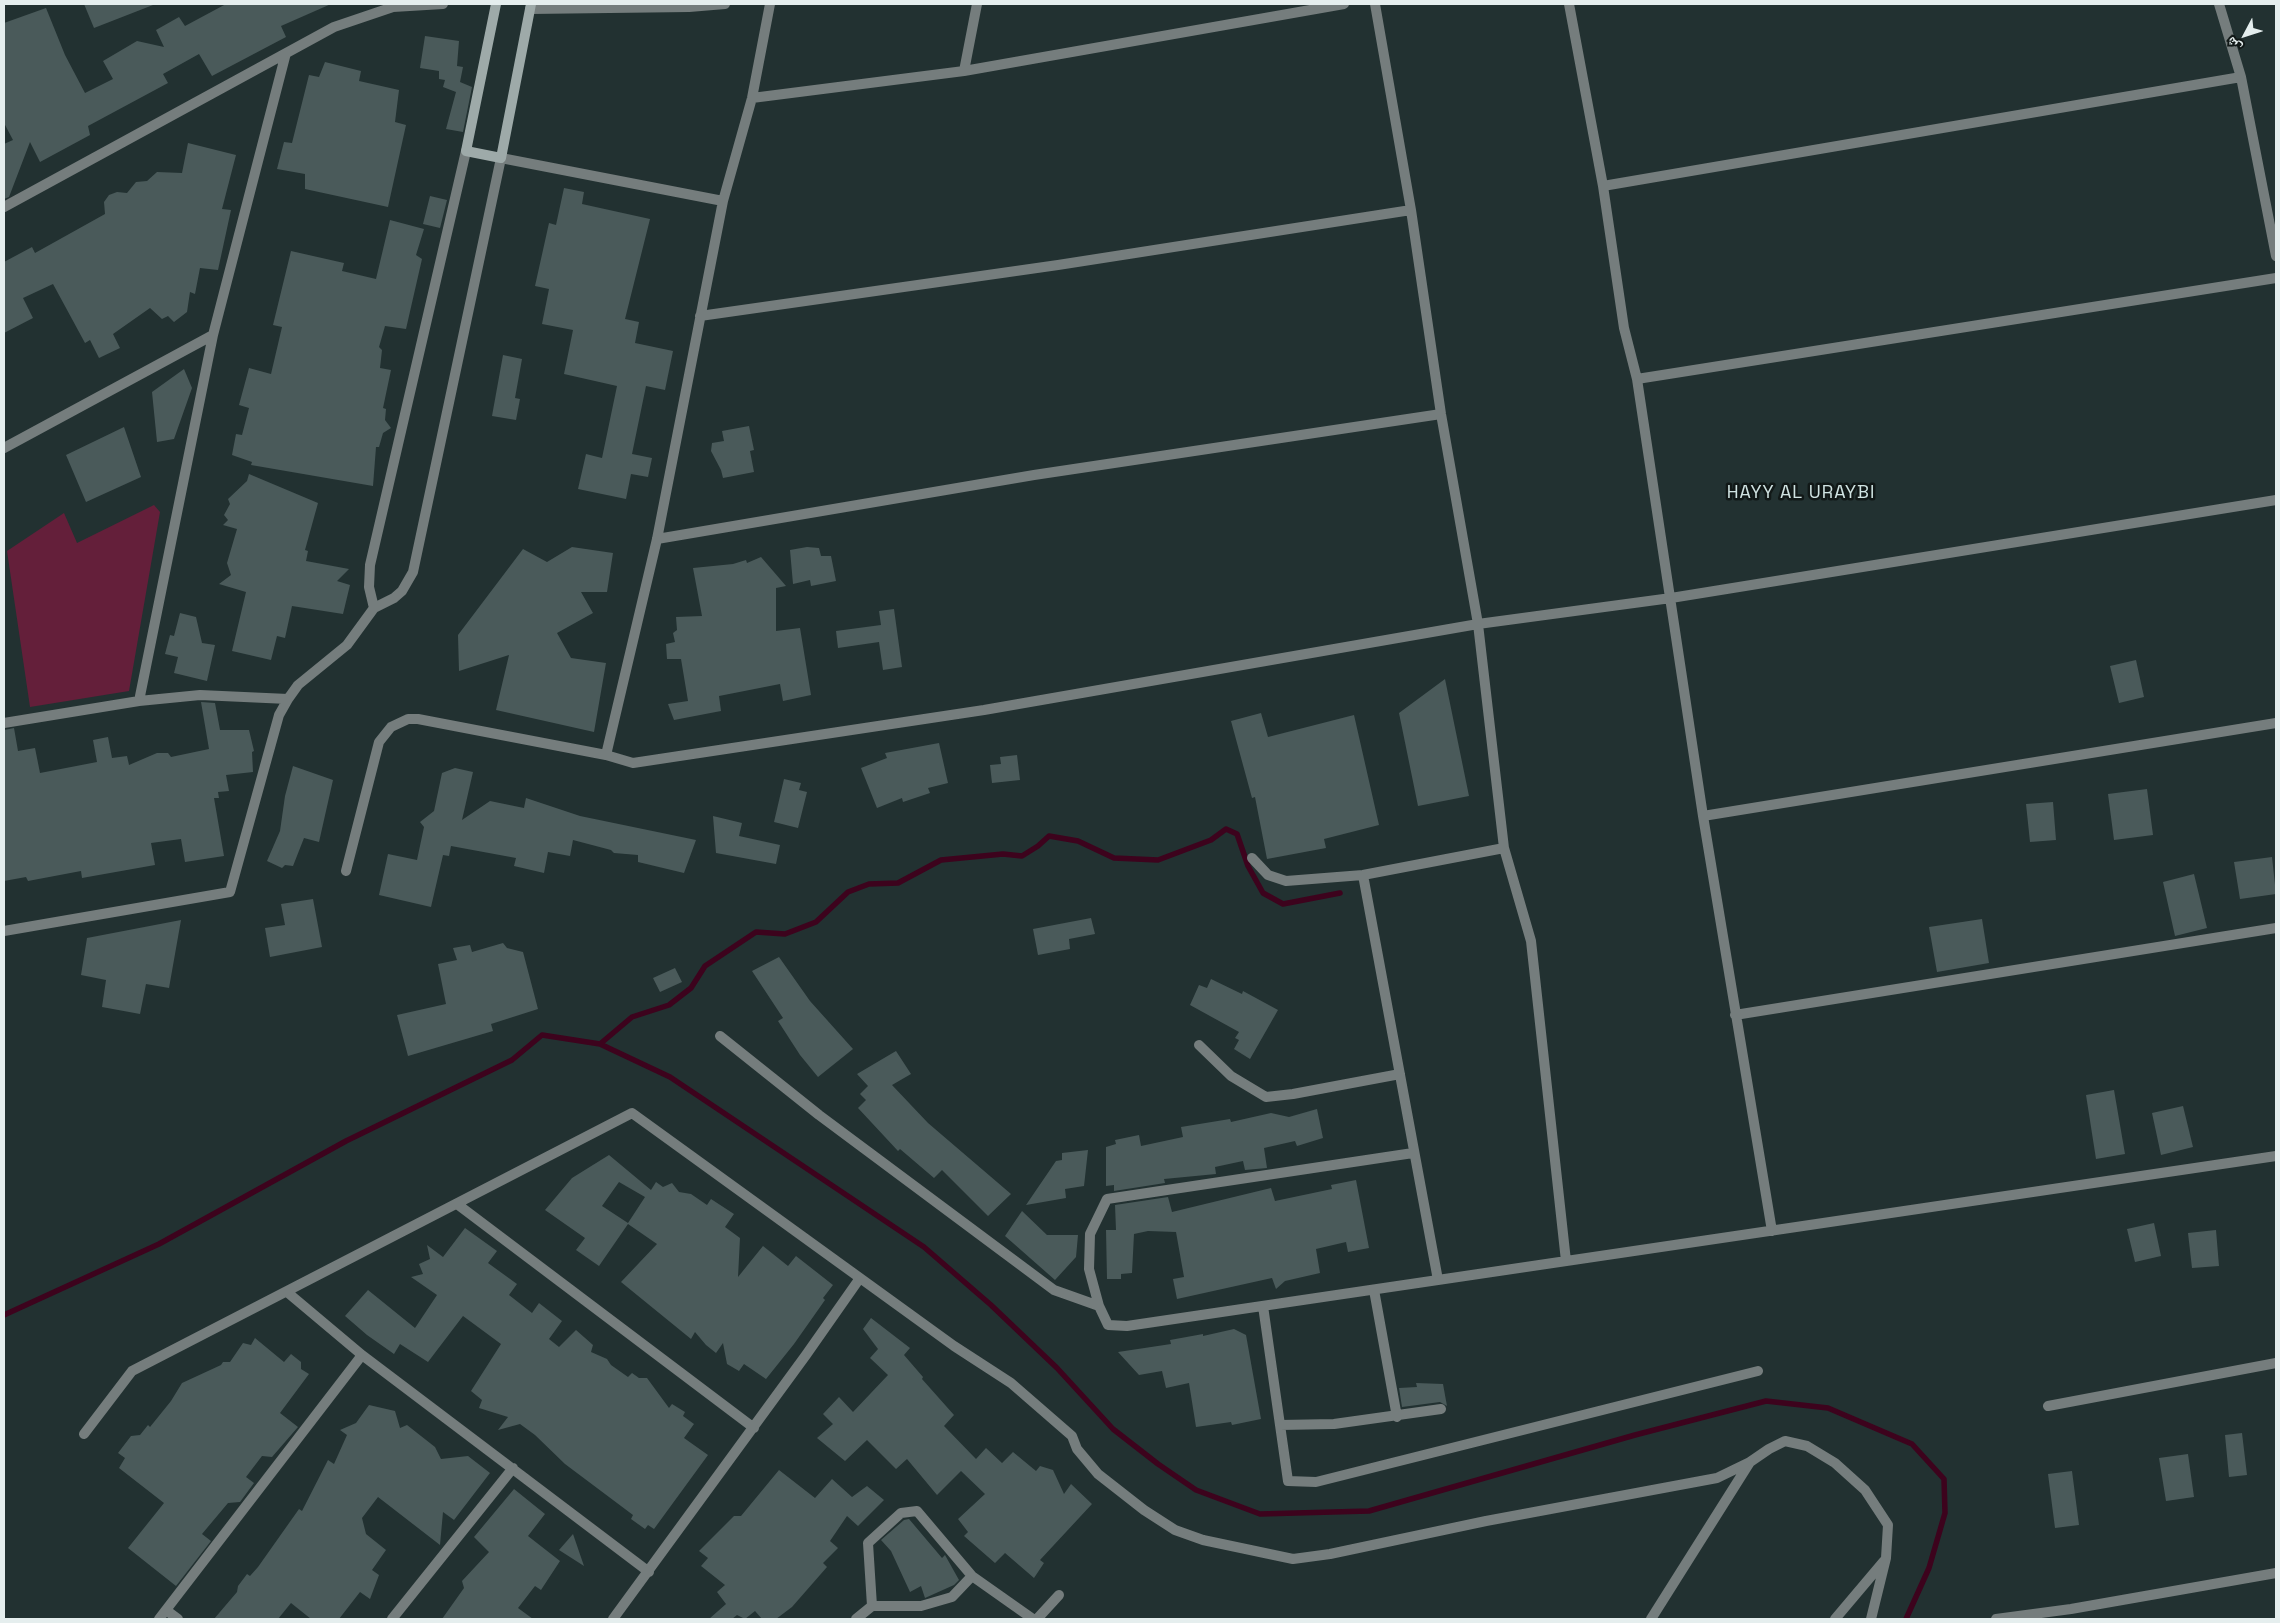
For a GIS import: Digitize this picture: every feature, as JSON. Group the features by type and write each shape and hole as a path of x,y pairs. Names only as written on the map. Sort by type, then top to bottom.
{"street":[{"path":"4,207 334,27 393,7 443,4"},
{"path":"374,608 369,587 370,565 466,151 496,4"},
{"path":"4,931 230,892 278,715 298,685 347,645 374,608 394,598 414,572 531,6 689,7 725,4"},
{"path":"606,755 657,539 723,201 752,98 770,4 765,4"},
{"path":"964,71 977,4"},
{"path":"752,98 964,71 1344,4"},
{"path":"1375,4 1411,210 1441,414 1478,624 1504,848 1531,941 1566,1261"},
{"path":"1569,4 1603,186 1624,328 1637,380 1703,816 1772,1230"},
{"path":"2219,4 2241,77 2276,256"},
{"path":"138,701 213,335 286,52"},
{"path":"1603,186 2241,77"},
{"path":"466,151 723,201"},
{"path":"700,316 1058,265 1411,210"},
{"path":"1637,380 2276,278"},
{"path":"4,448 213,335"},
{"path":"657,539 1034,475 1441,414"},
{"path":"346,871 379,742 384,734 399,722 418,719 606,755 633,763 984,710 1478,624 1671,598 2276,500"},
{"path":"4,722 138,701 200,694 288,699"},
{"path":"1703,816 2276,723"},
{"path":"1252,858 1268,875 1286,881 1363,875 1504,848"},
{"path":"1363,875 1438,1280"},
{"path":"1735,1014 2276,928"},
{"path":"720,1036 819,1115 1054,1290 1099,1306"},
{"path":"1199,1045 1231,1076 1266,1097 1293,1094 1400,1074"},
{"path":"84,1434 132,1371 632,1113 954,1346 1011,1383 1072,1436 1077,1449 1098,1474 1144,1510 1175,1530 1203,1540 1293,1559 1363,1548 1486,1521 1717,1478 1750,1462 1785,1441 1807,1446 1835,1462 1864,1490 1888,1526 1886,1558 1871,1619"},
{"path":"1413,1153 1107,1199 1090,1234 1089,1269 1099,1306 1108,1325 1127,1326 2276,1156"},
{"path":"457,1204 754,1428"},
{"path":"612,1619 649,1572 754,1428 860,1278"},
{"path":"1374,1290 1397,1417"},
{"path":"287,1292 362,1355 649,1572"},
{"path":"1263,1306 1288,1481 1316,1482 1758,1371"},
{"path":"159,1619 362,1355"},
{"path":"2048,1406 2276,1363"},
{"path":"1280,1425 1334,1424 1397,1417 1441,1409"},
{"path":"1651,1619 1750,1462"},
{"path":"392,1619 513,1468"},
{"path":"872,1606 868,1543 901,1513 917,1511 972,1576 1033,1619"},
{"path":"1835,1619 1886,1558"},
{"path":"1996,1619 2093,1605 2276,1573"},
{"path":"856,1619 872,1606 921,1606 952,1597 972,1576"},
{"path":"1037,1619 1059,1595"},
{"path":"166,1610 178,1619"}],"shaded area":[{"path":"154,505 160,512 129,691 30,707 7,551 64,513 77,543"}],"building":[{"path":"84,4 153,4 153,5 94,28"},
{"path":"226,4 331,4 281,26 286,37 212,76 199,54 163,74 168,83 88,126 90,135 40,162 30,142 9,197 4,199 4,144 13,140 4,123 4,23 46,8 65,55 85,93 113,79 103,61 137,41 164,47 156,30 179,17 185,26"},
{"path":"425,36 459,41 457,66 463,67 460,82 472,87 463,132 446,129 456,92 443,87 445,80 439,79 439,71 420,68"},
{"path":"325,62 361,71 359,81 399,90 395,122 406,125 388,207 305,189 305,174 277,169 284,142 292,143 309,75 319,77"},
{"path":"188,143 236,155 222,209 231,210 218,270 200,268 195,294 190,292 187,312 174,322 168,316 162,319 150,308 113,334 120,348 99,358 90,340 85,343 53,284 23,298 33,318 4,333 4,262 32,247 35,253 105,214 104,202 109,195 117,192 127,193 136,182 147,181 157,172 182,173"},
{"path":"564,188 584,192 582,204 650,219 625,319 639,322 635,343 673,351 665,390 646,386 632,454 652,458 648,477 631,474 626,499 578,489 586,454 602,458 617,386 564,374 573,330 542,324 549,289 535,286 549,223 556,225"},
{"path":"430,196 447,200 440,228 423,224"},
{"path":"390,220 424,229 416,255 422,259 406,329 385,326 379,347 382,350 380,368 391,370 383,408 386,409 385,420 391,428 383,433 379,447 376,447 373,486 251,465 252,462 232,455 236,434 242,435 249,408 239,405 249,368 271,374 282,327 273,325 291,251 344,263 342,271 376,279"},
{"path":"503,355 522,359 515,398 520,399 516,420 492,416"},
{"path":"184,369 192,388 174,439 157,442 152,392"},
{"path":"749,426 754,450 750,451 754,472 723,478 711,451 712,443 724,441 722,431"},
{"path":"124,427 141,477 86,502 66,455"},
{"path":"249,474 318,503 305,550 308,551 306,561 349,569 337,581 350,585 343,614 292,606 285,638 277,636 271,660 232,651 246,592 219,584 231,575 227,563 237,529 223,525 228,520 224,515 230,504 228,499 247,481"},
{"path":"572,547 613,553 607,592 581,592 593,613 557,633 571,658 606,663 594,732 496,710 509,655 459,671 458,635 523,549 547,562"},
{"path":"807,547 819,548 821,556 831,556 836,581 811,586 810,580 793,584 790,550"},
{"path":"761,557 786,586 776,588 776,631 800,628 811,695 783,701 780,684 719,696 721,711 674,720 668,704 688,701 681,659 667,659 666,644 675,642 673,633 677,630 676,617 702,616 693,568 733,564 746,560 747,563"},
{"path":"894,609 902,667 883,670 879,642 838,648 836,631 881,625 879,611"},
{"path":"180,613 196,617 202,643 215,645 207,681 174,673 178,657 165,654 170,635 174,636"},
{"path":"2136,660 2144,697 2119,703 2110,666"},
{"path":"1445,679 1469,796 1418,806 1399,713"},
{"path":"201,702 215,703 220,730 249,730 254,751 252,752 253,772 226,775 229,791 218,792 219,798 214,798 224,856 185,862 181,839 151,843 155,865 82,878 81,871 28,881 26,877 4,881 4,730 14,728 18,751 35,748 40,773 97,762 93,740 108,737 112,758 127,756 129,765 157,753 168,753 171,757 209,749"},
{"path":"1261,713 1268,737 1354,715 1379,825 1324,839 1326,848 1267,859 1255,797 1252,798 1231,721"},
{"path":"939,743 948,783 928,788 930,793 903,802 902,798 877,808 861,768 887,758 885,753"},
{"path":"1017,755 1020,780 992,783 990,765 1001,764 1000,757"},
{"path":"293,766 333,780 319,842 304,838 293,866 285,865 282,868 267,861 280,831 285,796"},
{"path":"455,768 473,772 462,820 490,801 524,808 526,798 580,816 696,840 684,873 638,862 638,855 614,853 611,850 573,840 570,856 548,852 544,873 514,866 516,858 451,846 449,856 443,855 431,907 379,895 388,854 417,860 424,827 420,822 434,811 442,773"},
{"path":"784,779 801,783 799,790 807,792 798,828 774,822"},
{"path":"2147,789 2153,835 2114,840 2108,794"},
{"path":"2053,802 2056,840 2030,842 2026,804"},
{"path":"713,816 742,823 739,836 780,845 776,864 716,853"},
{"path":"2272,857 2276,894 2240,899 2234,862"},
{"path":"2194,874 2207,928 2175,936 2163,882"},
{"path":"313,899 322,947 270,957 265,928 285,925 281,904"},
{"path":"1091,918 1095,934 1069,939 1070,949 1038,955 1033,929"},
{"path":"1982,919 1989,963 1937,972 1929,927"},
{"path":"181,920 169,988 146,984 140,1014 102,1007 106,980 81,975 87,938"},
{"path":"503,943 507,948 523,952 538,1009 491,1024 493,1031 408,1056 397,1015 446,1004 438,964 457,960 453,948 470,945 472,952"},
{"path":"779,957 810,1001 853,1049 818,1077 800,1055 778,1021 783,1018 752,971"},
{"path":"675,968 682,982 660,992 653,978"},
{"path":"1211,979 1242,994 1243,991 1278,1010 1250,1059 1234,1049 1239,1040 1235,1038 1239,1032 1190,1005 1199,985 1207,988"},
{"path":"896,1051 911,1074 892,1085 928,1123 1011,1194 988,1216 942,1170 934,1178 900,1149 898,1151 858,1108 866,1100 860,1094 868,1086 857,1074"},
{"path":"2114,1090 2125,1154 2096,1159 2086,1095"},
{"path":"2183,1106 2193,1147 2161,1155 2152,1113"},
{"path":"1317,1109 1323,1138 1297,1146 1295,1141 1264,1148 1267,1168 1245,1170 1243,1161 1215,1167 1216,1174 1164,1179 1165,1183 1114,1191 1114,1185 1106,1186 1106,1147 1116,1144 1115,1140 1139,1135 1141,1146 1183,1137 1181,1127 1230,1119 1231,1122 1271,1113 1289,1117"},
{"path":"1088,1150 1084,1186 1065,1189 1066,1198 1026,1205 1056,1161 1062,1160 1062,1153"},
{"path":"609,1155 651,1190 656,1182 663,1187 672,1183 679,1192 691,1194 707,1205 711,1199 734,1214 725,1227 740,1238 738,1277 763,1246 788,1266 796,1256 833,1285 823,1298 825,1300 794,1344 766,1379 744,1364 739,1371 727,1364 723,1343 716,1353 695,1332 691,1339 621,1282 657,1244 628,1224 599,1266 576,1250 585,1238 545,1210 572,1178","holes":["619,1182 645,1197 628,1223 602,1206"]},
{"path":"1356,1180 1369,1248 1348,1252 1346,1242 1316,1249 1320,1273 1285,1281 1276,1289 1272,1278 1177,1299 1173,1279 1184,1277 1176,1232 1148,1231 1134,1234 1132,1273 1121,1274 1121,1279 1107,1279 1106,1230 1116,1230 1115,1205 1168,1197 1172,1212 1271,1188 1275,1201 1332,1189 1331,1185"},
{"path":"1022,1211 1047,1235 1078,1235 1076,1257 1055,1280 1005,1236"},
{"path":"2154,1223 2161,1256 2135,1262 2127,1229"},
{"path":"465,1228 497,1251 488,1263 517,1284 509,1295 532,1313 539,1303 562,1321 549,1339 559,1347 576,1330 593,1345 591,1352 607,1359 611,1365 628,1377 632,1373 639,1378 647,1378 669,1408 672,1404 685,1412 683,1416 694,1424 684,1438 708,1455 654,1529 648,1525 645,1529 631,1519 633,1515 565,1464 535,1435 520,1424 498,1430 508,1417 479,1408 482,1400 471,1391 501,1344 463,1316 428,1362 400,1344 394,1354 367,1335 345,1316 368,1290 415,1328 437,1295 411,1277 423,1274 419,1264 430,1259 427,1245 443,1257"},
{"path":"2216,1230 2219,1266 2192,1268 2188,1233"},
{"path":"871,1318 910,1348 904,1355 923,1377 922,1379 954,1415 944,1426 976,1459 986,1448 1002,1463 1013,1452 1036,1471 1040,1466 1053,1470 1064,1494 1071,1484 1092,1504 1040,1560 1044,1563 1034,1578 1005,1553 995,1563 964,1536 968,1532 958,1519 985,1494 961,1471 937,1495 907,1459 896,1469 867,1440 845,1461 817,1438 833,1424 823,1414 839,1397 853,1412 888,1375 870,1358 878,1349 863,1329"},
{"path":"1234,1329 1246,1335 1261,1419 1232,1425 1231,1422 1196,1427 1189,1383 1166,1388 1162,1371 1139,1375 1118,1352 1171,1344 1170,1340 1203,1334 1203,1336"},
{"path":"255,1338 284,1362 291,1354 301,1362 301,1369 309,1374 280,1413 298,1427 272,1457 262,1456 246,1477 254,1483 240,1502 228,1503 202,1534 211,1541 176,1586 128,1548 164,1503 119,1468 125,1458 118,1453 131,1436 140,1435 148,1425 150,1427 171,1401 182,1383 221,1365 223,1362 230,1362 243,1343 251,1345"},
{"path":"1416,1383 1443,1384 1447,1406 1440,1402 1402,1407 1399,1388 1417,1387"},
{"path":"369,1405 395,1411 400,1428 407,1425 435,1447 441,1459 468,1456 490,1473 454,1520 443,1512 440,1545 378,1497 362,1518 366,1534 386,1550 372,1570 379,1575 370,1599 360,1592 339,1619 311,1619 291,1603 278,1619 214,1619 237,1592 238,1586 247,1574 250,1576 258,1567 299,1509 302,1511 328,1460 334,1464 347,1435 340,1430 356,1423"},
{"path":"2242,1433 2247,1475 2229,1477 2225,1435"},
{"path":"2188,1454 2194,1497 2166,1501 2159,1458"},
{"path":"779,1470 815,1498 832,1479 852,1497 867,1486 884,1500 858,1526 847,1516 830,1541 838,1548 823,1563 827,1567 792,1607 776,1619 762,1619 755,1611 745,1619 737,1615 732,1619 709,1619 726,1604 717,1592 725,1585 701,1566 708,1558 699,1551 734,1516 741,1516"},
{"path":"2072,1471 2079,1525 2055,1528 2048,1474"},
{"path":"514,1489 545,1514 528,1536 560,1561 541,1590 535,1586 518,1608 533,1619 442,1619 464,1588 462,1581 489,1552 474,1537"},
{"path":"909,1519 942,1558 945,1555 959,1580 954,1585 925,1598 921,1586 910,1592 891,1551 881,1540 904,1520"},
{"path":"573,1534 584,1566 559,1550"}],"waterway":[{"path":"600,1044 632,1017 669,1005 691,988 705,966 756,932 785,934 816,922 848,892 869,884 898,883 941,860 1003,854 1022,856 1049,836 1078,841 1114,858 1158,860 1211,840 1226,829 1237,834 1248,866 1263,893 1283,904 1340,893"},
{"path":"4,1315 159,1244 346,1141 512,1060 542,1035 600,1044 670,1077 924,1247 991,1305 1057,1368 1113,1429 1158,1464 1196,1490 1260,1514 1369,1511 1635,1435 1766,1401 1828,1408 1912,1444 1944,1479 1945,1513 1929,1568 1906,1619"}],"district":[{"name":"HAYY AL URAYBI","path":"1801,493"}]}
